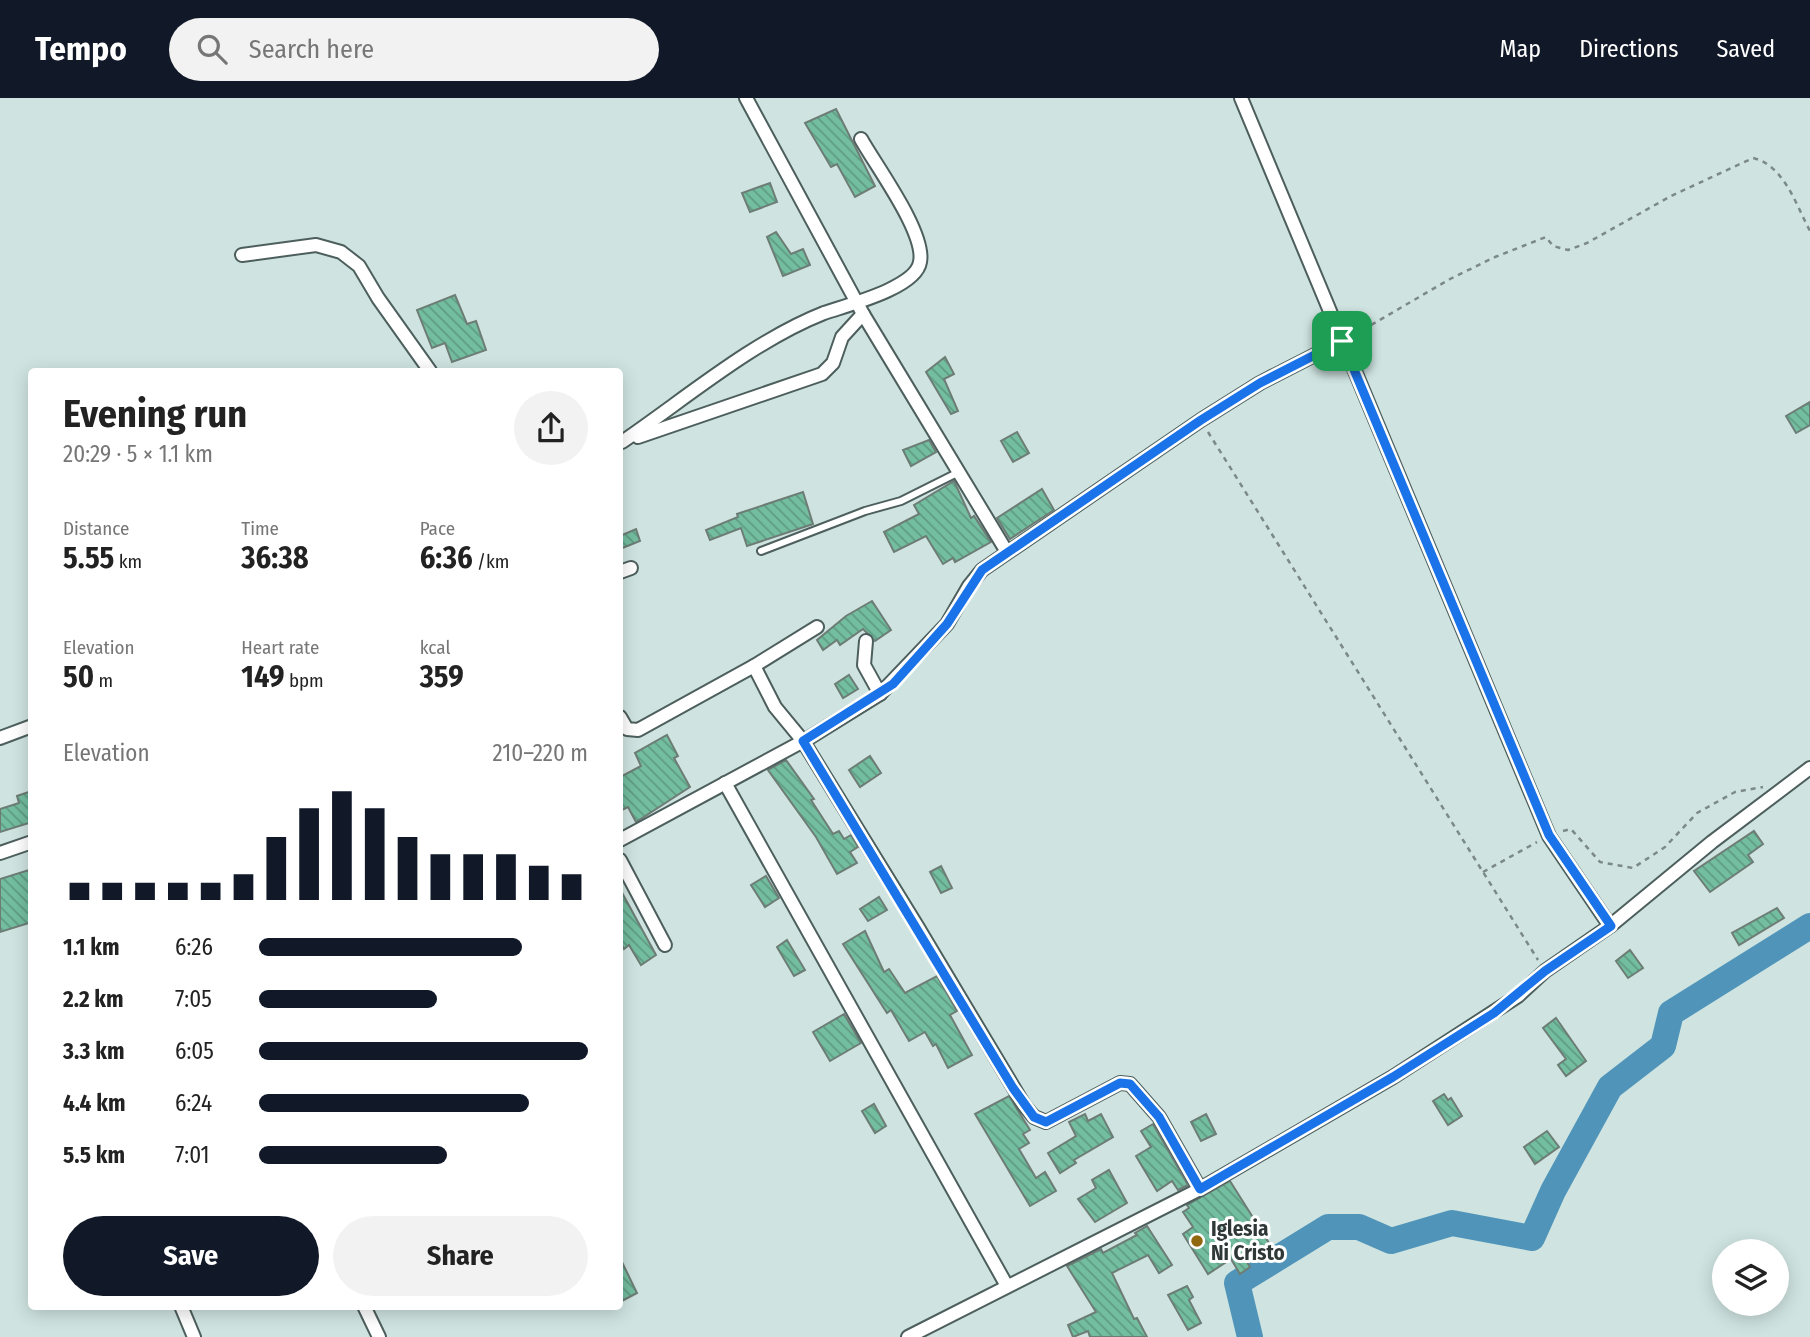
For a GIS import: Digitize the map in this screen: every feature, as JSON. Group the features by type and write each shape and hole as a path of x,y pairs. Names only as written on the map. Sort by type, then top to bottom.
{"street":[{"path":"746,98 863,314 1007,552"},
{"path":"1241,98 1549,835 1611,926"},
{"path":"623,441 794,327 899,285 915,274 920,265 921,250 915,233 861,139"},
{"path":"242,255 317,246 341,252 359,266 378,298 428,368"},
{"path":"623,441 822,374 833,363 842,337 863,314"},
{"path":"623,838 803,741 880,694 947,624 982,570 1201,420 1260,383 1342,341"},
{"path":"623,722 627,729 638,730 754,666 817,627"},
{"path":"866,641 864,665 880,694"},
{"path":"754,666 775,707 803,741 1013,1088 1034,1117 1046,1122 1120,1083 1130,1084 1159,1117 1200,1189"},
{"path":"0,738 28,728"},
{"path":"908,1337 1200,1189 1393,1077 1510,1002 1545,971 1611,926 1712,842 1810,768"},
{"path":"725,783 1007,1286"},
{"path":"0,853 28,843"},
{"path":"623,866 665,945"},
{"path":"183,1310 194,1337"},
{"path":"365,1310 379,1337"}],"lane":[{"path":"761,551 865,511 901,502 959,472"}],"path":[{"path":"1342,341 1495,257 1545,237 1553,246 1568,250 1587,243 1671,196 1753,158 1766,161 1779,172 1810,231"},
{"path":"1201,420 1545,971"},
{"path":"1483,872 1549,835 1571,829 1600,862 1633,867 1665,847 1697,813 1735,792 1762,787 1779,791"}],"building":[{"path":"836,109 875,186 855,197 837,164 831,167 805,123"},
{"path":"770,183 777,202 750,212 742,193"},
{"path":"776,232 791,254 803,249 810,265 783,276 767,237"},
{"path":"455,295 467,324 476,321 486,350 452,362 445,343 432,348 417,310"},
{"path":"945,357 954,374 944,379 958,411 951,414 926,372"},
{"path":"1810,402 1810,425 1796,433 1786,416"},
{"path":"1017,432 1029,453 1013,462 1001,441"},
{"path":"929,440 936,452 911,466 903,450"},
{"path":"954,481 971,518 974,516 991,542 955,562 953,558 943,564 926,536 894,552 884,532 919,514 914,505"},
{"path":"1042,489 1054,510 1010,539 997,518"},
{"path":"803,492 813,524 747,546 741,528 710,540 706,530 738,517 737,514"},
{"path":"636,529 640,541 623,548 623,535"},
{"path":"872,601 891,630 875,641 863,629 840,645 837,640 823,650 817,640 846,616"},
{"path":"849,675 858,689 843,698 835,684"},
{"path":"667,735 678,756 674,758 690,787 636,822 628,807 623,810 623,775 641,766 635,753"},
{"path":"870,756 881,773 860,787 849,770"},
{"path":"786,760 814,799 811,800 833,834 839,831 844,839 851,835 858,847 850,852 857,863 837,874 816,837 768,770"},
{"path":"28,792 28,823 0,832 0,809 19,803 17,796"},
{"path":"1754,831 1763,844 1748,855 1753,862 1710,892 1694,871"},
{"path":"941,866 952,888 941,893 930,872"},
{"path":"28,870 28,923 0,932 0,879"},
{"path":"766,876 779,898 765,907 751,885"},
{"path":"623,894 656,955 641,965 629,945 624,949"},
{"path":"879,897 887,910 868,921 860,909"},
{"path":"1777,908 1784,918 1739,945 1732,933"},
{"path":"865,931 884,972 889,969 905,993 937,976 957,1011 950,1015 972,1055 948,1068 936,1044 933,1046 925,1032 909,1041 891,1010 887,1013 843,944"},
{"path":"787,940 805,970 794,976 777,947"},
{"path":"1630,950 1643,968 1628,978 1616,961"},
{"path":"844,1014 861,1043 830,1061 813,1032"},
{"path":"1556,1018 1586,1061 1566,1076 1558,1065 1566,1059 1543,1028"},
{"path":"1444,1094 1448,1100 1451,1098 1462,1116 1448,1125 1433,1101"},
{"path":"1009,1096 1030,1130 1023,1134 1029,1143 1019,1149 1036,1178 1045,1172 1056,1191 1030,1206 975,1114"},
{"path":"874,1104 886,1126 875,1133 862,1111"},
{"path":"1085,1114 1088,1121 1101,1114 1113,1137 1074,1160 1076,1163 1060,1173 1048,1153 1076,1136 1069,1122"},
{"path":"1206,1114 1216,1134 1201,1141 1191,1122"},
{"path":"1153,1124 1188,1185 1178,1190 1172,1181 1157,1191 1136,1156 1151,1147 1141,1131"},
{"path":"1547,1131 1559,1147 1535,1164 1524,1147"},
{"path":"1109,1170 1127,1203 1095,1222 1078,1199 1096,1188 1092,1180"},
{"path":"1230,1181 1269,1243 1245,1259 1250,1267 1240,1274 1231,1259 1208,1274 1183,1234 1193,1227 1183,1212 1189,1208 1187,1205"},
{"path":"1147,1226 1172,1265 1159,1273 1148,1255 1112,1273 1134,1319 1137,1318 1147,1337 1090,1337 1088,1331 1073,1337 1068,1325 1096,1312 1067,1266 1101,1249 1103,1253 1137,1235 1135,1233"},
{"path":"623,1264 637,1293 623,1300"},
{"path":"1187,1286 1193,1297 1189,1300 1201,1323 1188,1330 1168,1295"}],"waterway":[{"path":"1250,1337 1237,1283 1328,1227 1359,1227 1391,1241 1452,1223 1532,1238 1553,1191 1610,1087 1663,1046 1671,1013 1810,926"}],"place":[{"name":"Iglesia Ni Cristo","path":"1197,1241"}],"route":[{"path":"1342,341 1549,835 1611,926 1545,971 1518,996 1494,1013 1393,1077 1200,1189 1159,1117 1139,1090 1130,1084 1120,1083 1046,1122 1034,1117 1013,1088 803,741 893,684 947,624 969,586 982,570 1201,420 1260,383 1342,341"}]}
